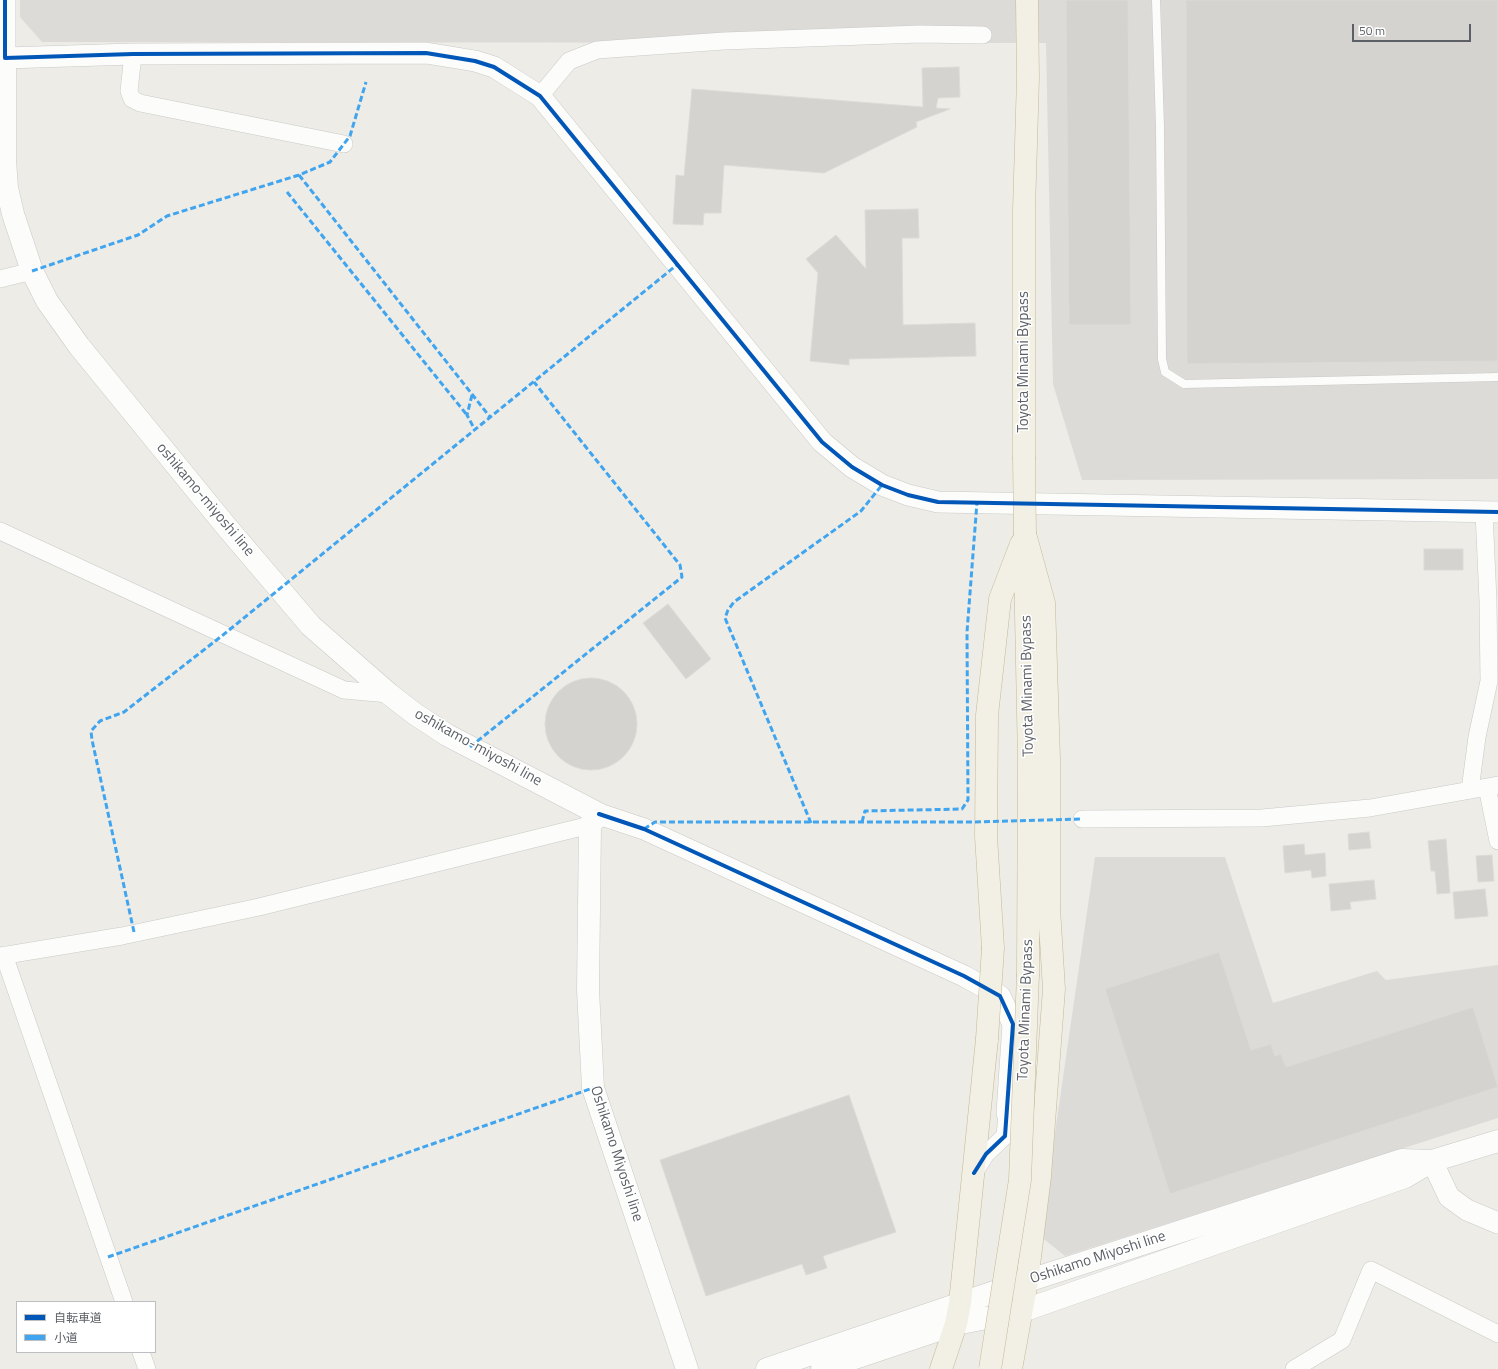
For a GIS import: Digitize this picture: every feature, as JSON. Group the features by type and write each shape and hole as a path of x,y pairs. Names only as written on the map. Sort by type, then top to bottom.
{"highway":[{"name":"Toyota Minami Bypass","path":"990,1369 1020,1180 1028,974 1029,761 1024,457 1024,210 1028,78 1027,0"},
{"path":"941,1369 958,1314 987,1039 993,948 986,836 987,715 1000,599 1025,534"},
{"path":"1011,1369 1027,1281 1040,1176 1054,989 1049,908 1049,759 1044,603 1025,534"}],"main road":[{"name":"oshikamo-miyoshi line","path":"2,58 5,160 13,214 32,271 47,302 79,346 225,525 311,626 389,694 448,735 595,820"},
{"name":"Oshikamo Miyoshi line","path":"595,820 588,990 593,1088 687,1369"},
{"name":"Oshikamo Miyoshi line","path":"767,1369 958,1314 1022,1311 1406,1177 1432,1161 1498,1141"},
{"name":"Oshikamo Miyoshi line","path":"822,1369 958,1314 1027,1281 1402,1160 1432,1161"}],"street":[{"path":"5,0 2,58 133,54 426,53 476,61 494,67 540,96 822,442 852,467 882,485 908,495 938,502 1491,512 1488,601 1489,681 1477,737 1470,790"},
{"path":"540,96 569,62 597,50 724,41 920,34 983,35"},
{"path":"133,54 129,91 132,99 140,103 344,144"},
{"path":"0,279 32,271"},
{"path":"0,531 344,690 389,694"},
{"path":"1082,819 1262,818 1370,808 1493,786 1498,841"},
{"path":"124,1301 2,955 122,936 259,908 595,820 651,832 964,976 1000,996 1013,1024 1004,1136 986,1154 974,1173"},
{"path":"1007,1113 1025,1153 1040,1176"},
{"path":"1432,1161 1448,1197 1467,1210 1498,1223"},
{"path":"1294,1369 1342,1340 1371,1270 1498,1334"},
{"path":"141,1353 147,1369"}],"lane":[{"path":"1156,0 1160,127 1162,359 1165,372 1184,384 1498,377"}],"shaded area":[{"path":"20,0 1498,0 1498,479 1082,480 1053,384 1046,43 42,42 20,17"},
{"path":"1095,857 1225,857 1273,1003 1377,971 1386,980 1498,965 1498,1118 1065,1256 1040,1236"}],"building":[{"path":"1066,0 1128,0 1131,325 1069,325"},
{"path":"1186,0 1498,0 1498,361 1187,364"},
{"path":"959,67 960,97 938,98 936,108 950,109 916,122 917,127 824,173 724,165 721,213 704,213 703,225 673,224 676,175 684,176 692,89 923,107 922,68"},
{"path":"918,209 919,238 902,238 903,325 975,323 976,356 849,359 849,365 810,361 818,273 806,259 836,235 866,269 865,210"},
{"path":"1424,549 1463,549 1463,570 1424,570"},
{"path":"668,604 711,659 686,679 643,623"},
{"path":"591,678 600,679 617,686 629,698 636,715 636,733 629,750 617,762 600,769 591,770 582,769 565,762 553,750 546,733 545,724 546,715 553,698 565,686 582,679"},
{"path":"1369,832 1371,848 1349,850 1348,834"},
{"path":"1446,839 1450,893 1437,894 1435,871 1431,871 1428,841"},
{"path":"1304,844 1305,855 1325,853 1326,876 1312,878 1311,870 1285,873 1283,846"},
{"path":"1492,855 1494,881 1478,882 1476,856"},
{"path":"1374,880 1376,899 1350,902 1351,909 1331,911 1329,884"},
{"path":"1485,889 1488,916 1455,919 1453,892"},
{"path":"1219,952 1251,1050 1271,1044 1275,1056 1281,1054 1286,1067 1473,1007 1498,1087 1170,1194 1105,989"},
{"path":"849,1095 896,1232 823,1256 827,1268 806,1275 802,1264 706,1296 660,1160"}],"marked path":[{"path":"32,271 138,235 167,216 299,175 330,162 350,136 366,82"},
{"path":"299,175 490,417"},
{"path":"287,192 467,415"},
{"path":"134,932 91,731 100,721 124,712 223,635 678,264"},
{"path":"470,747 682,577 680,565 534,382"},
{"path":"472,395 467,415 475,430"},
{"path":"811,823 725,618 728,610 734,602 861,511 882,485"},
{"path":"862,822 865,811 962,809 968,800 967,632 977,502"},
{"path":"644,829 655,822 975,822 1082,819"},
{"path":"108,1257 593,1088"}],"cycle path":[{"path":"5,0 5,58 133,54 426,53 475,61 494,67 540,96 822,442 852,467 882,485 908,495 938,502 1498,512"},
{"path":"599,814 644,829 964,976 1000,996 1013,1024 1005,1136 986,1154 974,1173"}]}
